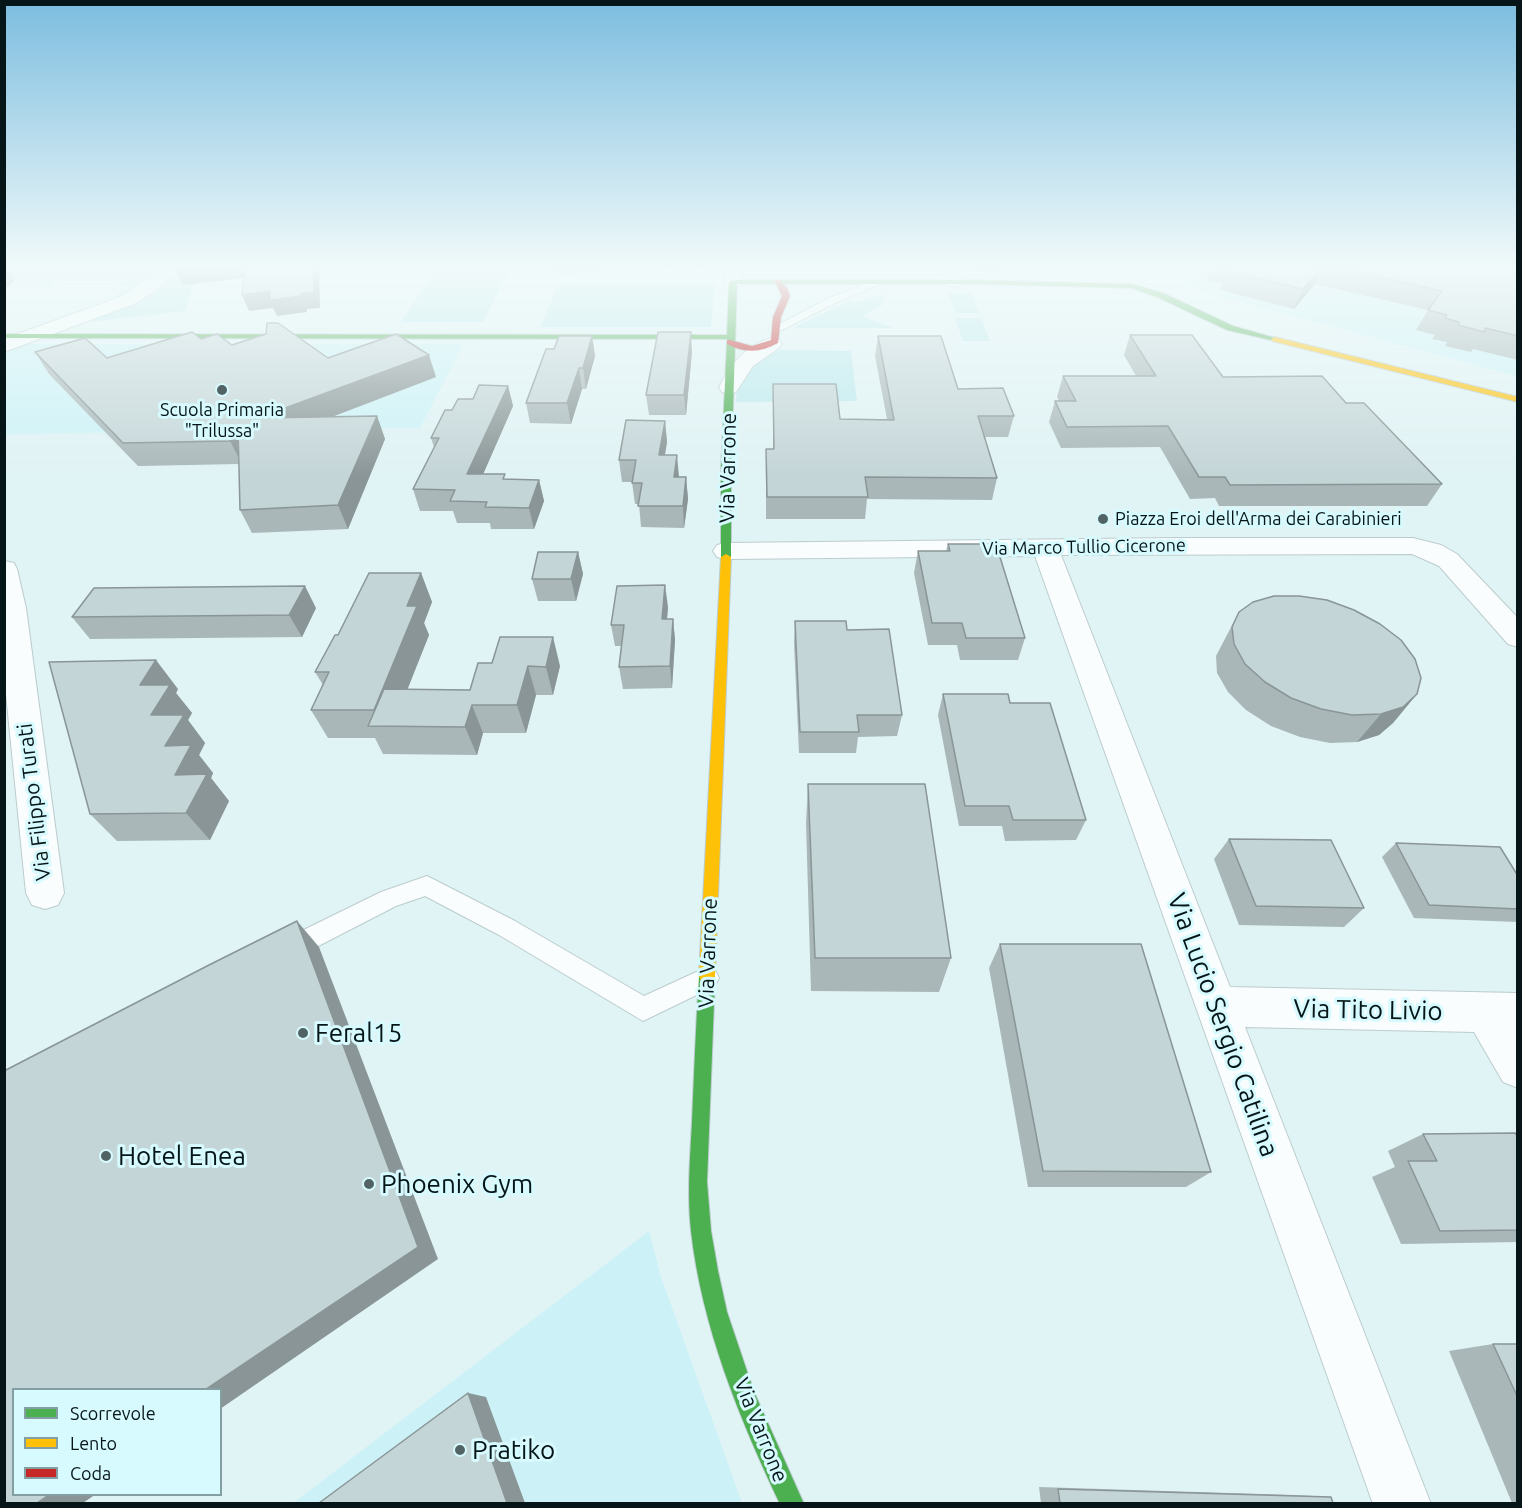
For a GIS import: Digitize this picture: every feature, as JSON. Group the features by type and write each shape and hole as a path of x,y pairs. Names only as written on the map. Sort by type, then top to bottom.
{"street":[{"path":"4,346 26,337"},
{"path":"270,337 730,340 745,348 772,337"},
{"name":"Via Varrone","path":"729,388 735,372 773,337"},
{"path":"1267,337 1518,400"},
{"name":"Via Varrone","path":"730,340 726,551 698,1192 704,1243 720,1315 757,1430 792,1503"},
{"name":"Via Marco Tullio Cicerone","path":"726,551 1045,547 1422,547 1440,555 1518,638"},
{"name":"Via Lucio Sergio Catilina","path":"1045,547 1402,1503"},
{"name":"Via Filippo Turati","path":"4,568 12,608 45,893"},
{"name":"Via Tito Livio","path":"1218,1007 1502,1013"},
{"path":"1502,1013 1518,1067"}],"lane":[{"path":"271,957 389,898 427,886 507,928 643,1009 707,978"}],"shaded area":[{"path":"962,337 989,337 990,341 963,341"},
{"path":"1372,337 1517,337 1517,376"},
{"name":"Scuola Primaria \"Trilussa\"","path":"27,344 463,344 420,428 5,434 5,353"},
{"path":"781,350 851,351 857,401 736,402 738,374 770,354"},
{"path":"649,1231 661,1277 742,1503 292,1504"}],"building":[{"name":"Scuola Primaria \"Trilussa\"","path":"174,337 222,337 232,345 256,337 299,337 328,358 386,337 401,337 429,355 258,418 377,416 338,505 240,510 238,426 228,429 230,441 123,443 35,352 85,338 107,358"},
{"path":"558,337 592,337 583,368 579,368 567,403 526,403 546,349 554,349"},
{"path":"657,337 690,337 684,395 646,395"},
{"path":"878,337 941,337 958,389 1003,388 1014,416 978,416 997,478 865,477 868,497 767,497 766,449 774,449 773,384 836,384 840,419 894,420"},
{"path":"1132,337 1194,337 1223,377 1322,376 1346,403 1364,403 1442,484 1230,485 1225,477 1199,477 1168,426 1067,427 1055,401 1076,401 1063,376 1156,376"},
{"path":"479,385 508,386 467,474 505,474 503,479 539,480 529,508 485,507 487,502 450,501 455,490 413,489 439,438 431,438 445,410 452,410 458,399 473,399"},
{"path":"626,420 665,421 659,455 677,455 674,477 686,477 683,506 638,506 642,483 632,483 636,460 619,460"},
{"path":"948,544 996,544 1025,638 966,638 962,623 932,623 918,551 950,551"},
{"path":"538,552 578,552 571,579 532,579"},
{"path":"369,573 421,573 407,606 417,606 374,710 311,710 329,672 315,672 335,635 338,635"},
{"path":"665,585 662,619 673,619 670,666 619,667 624,625 611,625 617,586"},
{"path":"305,586 289,615 72,617 94,588"},
{"path":"1274,596 1299,596 1327,600 1354,610 1380,624 1401,640 1415,659 1421,678 1417,694 1403,707 1381,714 1352,715 1321,709 1291,698 1265,682 1245,664 1234,644 1232,627 1239,612 1253,602"},
{"path":"795,621 846,621 847,630 889,629 902,715 857,715 859,732 800,732"},
{"path":"500,637 553,637 546,667 528,666 517,705 472,705 465,727 368,726 384,689 470,690 478,663 492,663"},
{"path":"156,660 140,685 170,685 151,715 184,715 165,746 191,745 175,775 207,774 186,813 90,814 49,662"},
{"path":"943,694 1008,694 1010,703 1050,703 1086,820 1013,820 1009,806 965,806"},
{"path":"808,784 925,784 951,958 815,958"},
{"path":"1229,839 1331,840 1364,908 1256,906"},
{"path":"1396,843 1500,847 1518,876 1518,909 1429,905"},
{"path":"297,921 418,1247 207,1388 12,1388 12,1496 47,1496 37,1503 4,1503 4,1071"},
{"path":"1000,944 1141,944 1211,1172 1043,1171"},
{"path":"1515,1133 1518,1137 1518,1230 1440,1231 1408,1161 1437,1161 1423,1134"},
{"path":"1493,1344 1518,1344 1518,1398"},
{"name":"Pratiko","path":"468,1393 507,1503 319,1503"},
{"path":"1058,1489 1331,1497 1333,1503 1060,1503"}],"traffic: fast":[{"path":"726,557 726,471 731,337"},
{"path":"1268,337 1275,339"},
{"path":"707,976 698,1165 701,1231 707,1271 717,1312 743,1392 792,1504"}],"traffic: slow":[{"path":"1275,339 1518,400"},
{"path":"707,976 726,557"}],"traffic: jam":[{"path":"730,342 752,349 764,347 775,341 775,337"}],"place":[{"name":"Scuola Primaria \"Trilussa\"","path":"222,390"},
{"name":"Piazza Eroi dell'Arma dei Carabinieri","path":"1103,519"},
{"name":"Feral15","path":"303,1033"},
{"name":"Hotel Enea","path":"106,1156"},
{"name":"Phoenix Gym","path":"369,1184"},
{"name":"Pratiko","path":"460,1450"}]}
